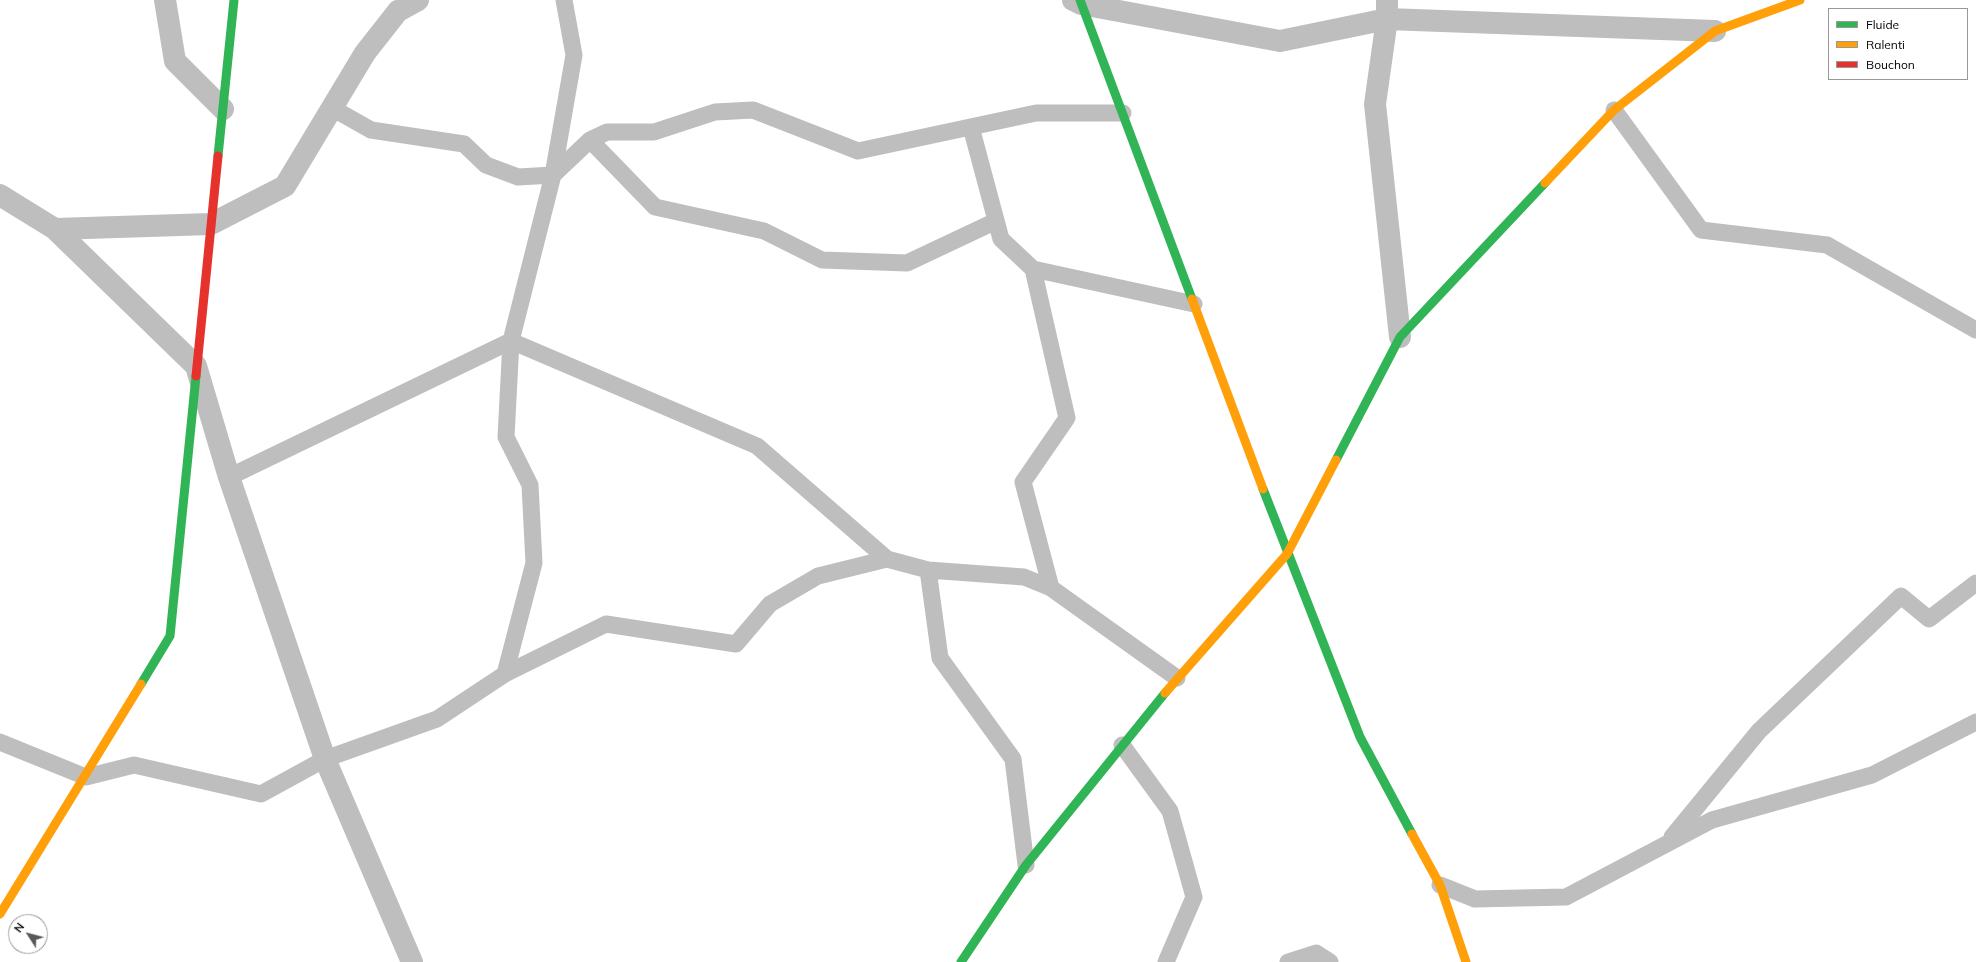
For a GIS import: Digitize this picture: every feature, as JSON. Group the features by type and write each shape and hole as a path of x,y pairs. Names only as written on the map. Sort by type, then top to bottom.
{"street":[{"path":"165,0 175,61 223,108"},
{"path":"0,914 86,777 170,636 234,0"},
{"path":"56,229 211,224 285,186 365,53 398,11 418,0"},
{"path":"961,962 1026,865 1177,678 1287,554 1400,338 1614,110 1715,31 1800,0"},
{"path":"1078,1 1280,41 1387,9 1715,31"},
{"path":"1078,1 1123,114 1287,554 1360,737 1440,885 1466,962"},
{"path":"1387,9 1375,104 1400,338"},
{"path":"0,195 56,229 196,366 229,477 325,759 412,962"}],"lane":[{"path":"505,674 534,563 530,485 506,437 510,341 553,175 574,55 564,0"},
{"path":"332,108 371,130 464,144 486,165 518,177 553,175 590,140 607,132 654,132 715,112 753,110 858,151 1036,113 1123,114"},
{"path":"1614,110 1701,230 1827,245 1976,330"},
{"path":"971,127 1001,239 1033,269 1194,304"},
{"path":"590,140 656,208 764,231 822,260 906,263 996,221"},
{"path":"1033,269 1067,418 1023,482 1050,588"},
{"path":"229,477 510,341 757,446 887,559 928,570 1024,577 1050,588 1177,678"},
{"path":"0,742 86,777 134,765 261,794 325,759 437,719 505,674 606,624 736,644 770,604 818,576 887,559"},
{"path":"928,570 940,658 1013,759 1026,865"},
{"path":"1667,843 1758,731 1901,596 1929,619 1976,583"},
{"path":"1440,885 1475,899 1566,898 1712,820 1872,775 1976,722"},
{"path":"1122,745 1170,811 1194,897 1166,962"},
{"path":"1288,962 1316,953 1330,962"}],"traffic: fast":[{"path":"218,156 234,0"},
{"path":"1080,0 1192,299"},
{"path":"1336,460 1400,337 1545,183"},
{"path":"141,684 170,636 196,376"},
{"path":"1263,489 1360,737 1412,834"},
{"path":"961,962 1026,865 1165,693"}],"traffic: slow":[{"path":"1545,183 1614,110 1715,31 1800,0"},
{"path":"1192,299 1263,489"},
{"path":"1165,693 1287,554 1336,460"},
{"path":"0,914 141,684"},
{"path":"1412,834 1440,885 1466,962"}],"traffic: jam":[{"path":"196,376 218,156"}]}
